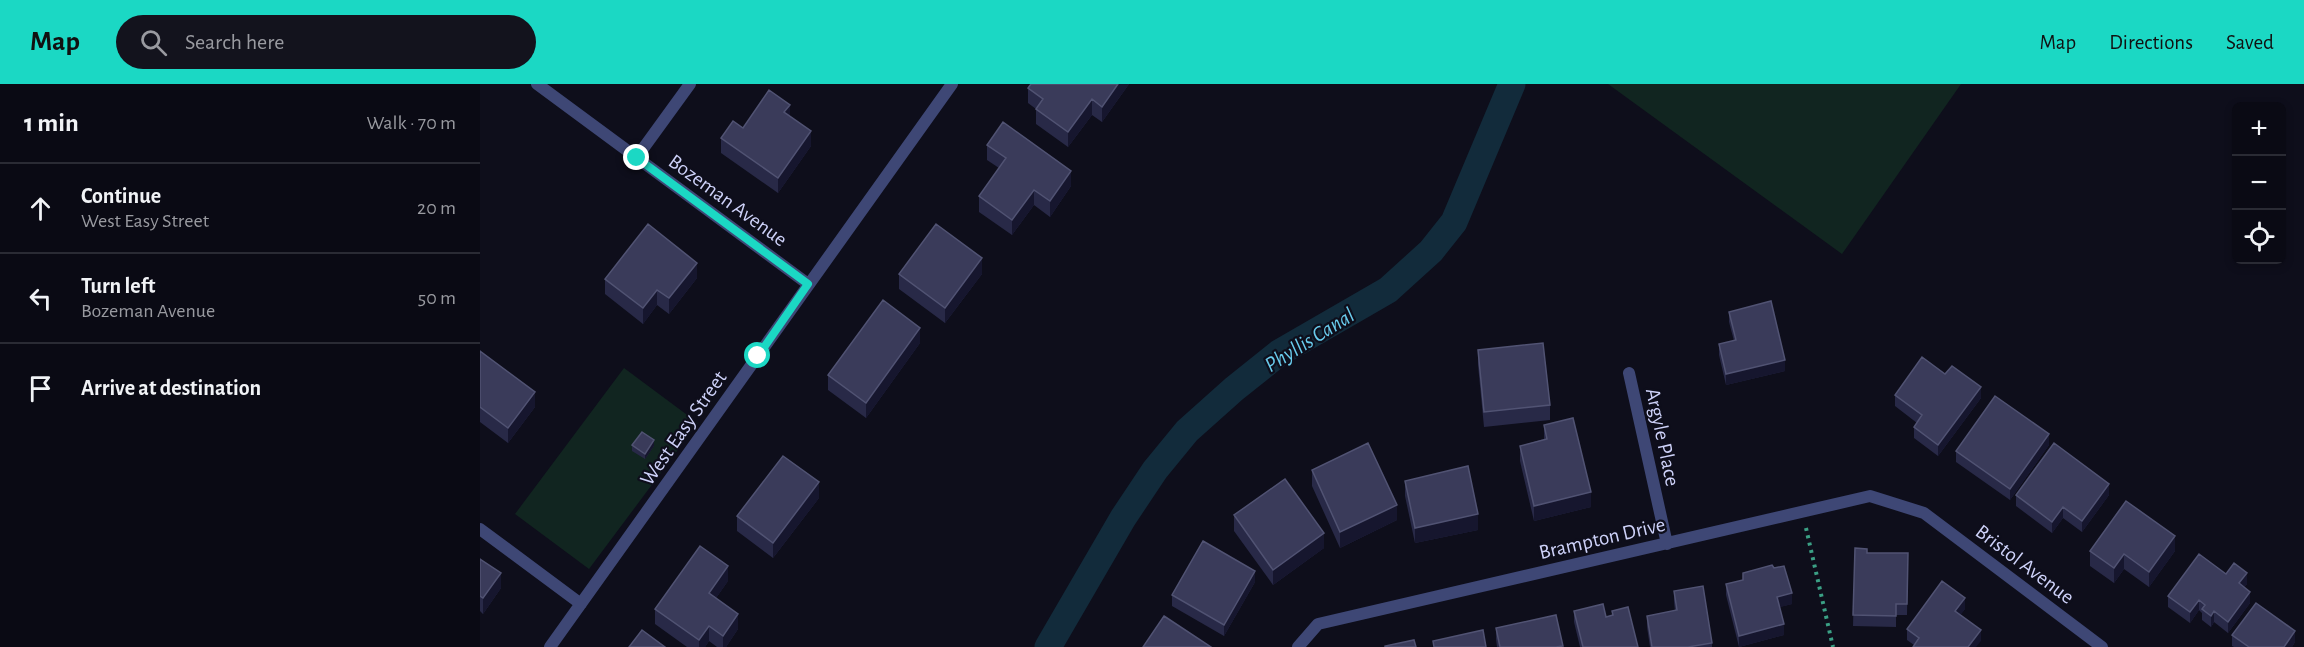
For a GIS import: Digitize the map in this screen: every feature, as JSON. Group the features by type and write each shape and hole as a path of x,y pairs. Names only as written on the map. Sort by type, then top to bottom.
{"street":[{"name":"Bozeman Avenue","path":"537,84 808,284"},
{"path":"637,158 690,84"},
{"name":"West Easy Street","path":"550,647 952,84"},
{"name":"Argyle Place","path":"1629,373 1666,543"},
{"name":"Brampton Drive","path":"1298,647 1318,624 1870,496 1924,513"},
{"name":"Bristol Avenue","path":"1924,513 2102,647"},
{"path":"480,530 581,604"}],"path":[{"path":"1803,512 1833,647"}],"green space":[{"path":"1608,84 1961,84 1842,254"},
{"path":"624,368 698,423 589,569 515,514"}],"building":[{"path":"1031,84 1118,84 1102,107 1092,99 1068,132 1036,109 1043,99 1028,88"},
{"path":"769,90 790,105 784,112 811,131 778,178 721,138 733,121 743,128"},
{"path":"1003,122 1071,171 1050,201 1034,190 1012,220 979,196 1006,158 987,145"},
{"path":"648,224 697,263 669,298 657,290 643,308 605,279"},
{"path":"936,224 982,258 945,308 899,274"},
{"path":"883,300 920,328 866,403 828,375"},
{"path":"1771,301 1785,360 1726,374 1719,344 1736,340 1729,312"},
{"path":"1543,343 1550,405 1484,412 1478,350"},
{"path":"480,351 535,392 508,428 480,407"},
{"path":"1922,357 1945,374 1952,366 1981,387 1938,445 1914,427 1922,415 1895,395"},
{"path":"1995,396 2049,434 2010,489 1956,451"},
{"path":"1573,418 1591,492 1534,506 1520,446 1547,439 1544,425"},
{"path":"642,432 654,440 645,454 632,445"},
{"path":"1368,443 1397,505 1340,532 1312,470"},
{"path":"2054,443 2109,484 2082,521 2063,507 2052,522 2016,495"},
{"path":"783,456 819,482 773,543 737,516"},
{"path":"1468,466 1478,514 1415,528 1405,481"},
{"path":"1285,479 1324,533 1273,570 1234,515"},
{"path":"2126,501 2175,536 2149,572 2124,554 2114,568 2090,551"},
{"path":"1203,541 1255,571 1224,625 1172,595"},
{"path":"700,546 728,566 709,593 738,614 723,636 709,626 699,640 655,609"},
{"path":"1855,548 1867,549 1867,553 1908,553 1907,604 1896,604 1896,616 1853,615"},
{"path":"2199,554 2226,574 2234,563 2247,573 2239,583 2250,592 2228,622 2214,611 2211,616 2202,609 2205,605 2199,600 2190,612 2168,596"},
{"path":"480,559 501,573 483,598 480,596"},
{"path":"1772,565 1774,568 1784,566 1792,593 1777,597 1784,624 1739,636 1726,584 1743,580 1743,573"},
{"path":"1942,581 1965,598 1955,611 1981,630 1968,647 1913,647 1919,638 1907,629"},
{"path":"1703,586 1712,643 1688,647 1652,647 1647,616 1677,610 1674,591"},
{"path":"2256,603 2295,631 2284,647 2249,647 2232,635"},
{"path":"1603,604 1606,617 1613,615 1612,611 1628,607 1638,647 1583,647 1574,611"},
{"path":"1556,615 1563,646 1500,647 1496,628"},
{"path":"1164,616 1211,647 1143,647"},
{"path":"642,630 665,647 629,647"},
{"path":"1483,630 1486,647 1434,647 1433,641"},
{"path":"1414,640 1416,647 1385,647 1385,646"}],"waterway":[{"name":"Phyllis Canal","path":"1048,647 1123,518 1155,470 1187,431 1279,353 1388,290 1431,251 1454,222 1512,84"}],"route":[{"path":"637,158 808,284 758,356"}]}
